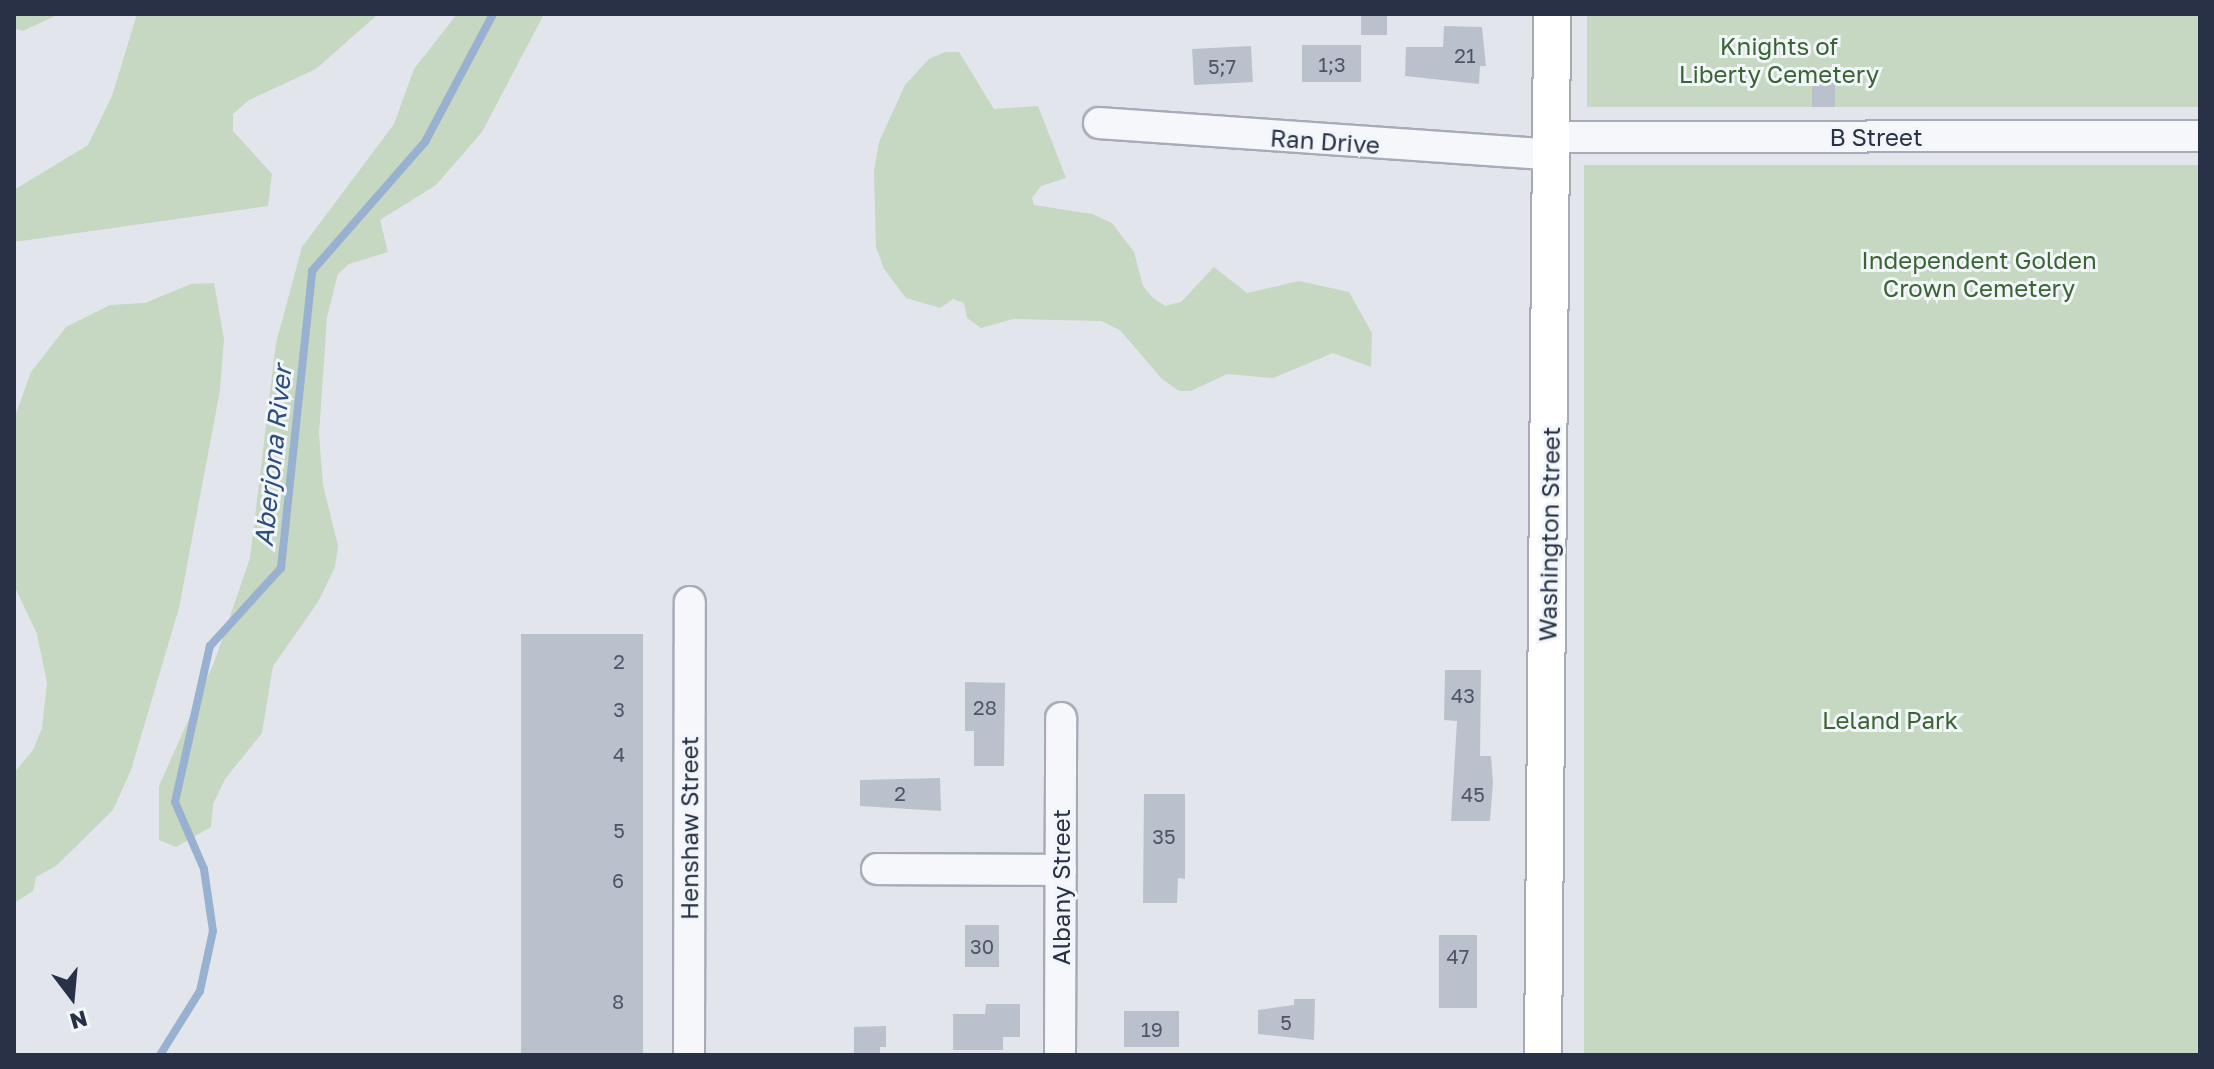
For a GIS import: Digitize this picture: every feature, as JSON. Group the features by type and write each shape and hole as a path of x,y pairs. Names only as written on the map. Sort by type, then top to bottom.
{"main road":[{"name":"Washington Street","path":"1543,1055 1552,14"}],"street":[{"name":"Ran Drive","path":"1099,123 1551,146"},
{"name":"B Street","path":"1551,146 2200,136"},
{"name":"Henshaw Street","path":"689,1055 690,602"},
{"name":"Albany Street","path":"1060,1055 1061,718"},
{"path":"877,869 1061,870"}],"green space":[{"path":"14,14 59,14 23,31 16,29"},
{"path":"137,14 378,14 316,69 249,100 233,114 233,131 272,174 268,206 14,242 14,190 88,145 112,96"},
{"path":"457,14 544,14 482,132 436,185 380,220 388,252 349,264 338,274 327,317 319,434 323,485 338,546 335,567 318,602 273,666 262,733 225,779 213,804 211,827 176,847 159,840 159,786 215,660 250,558 276,343 302,247 394,124 414,69"},
{"name":"Knights of Liberty Cemetery","path":"1587,14 2200,14 2200,107 1587,107"},
{"path":"945,52 959,52 994,109 1038,106 1066,178 1041,186 1032,198 1034,205 1092,214 1112,223 1134,252 1143,286 1152,297 1165,306 1181,302 1214,267 1247,293 1299,281 1349,292 1372,333 1371,367 1333,353 1273,378 1227,374 1191,391 1179,391 1162,379 1120,330 1101,321 1013,319 981,328 967,318 964,303 953,299 940,308 906,298 884,269 876,247 874,171 879,142 905,85 929,59"},
{"name":"Leland Park","path":"1584,165 2200,165 2200,1055 1584,1055"},
{"path":"214,283 224,339 220,390 179,608 131,770 113,810 56,866 36,877 33,891 14,903 14,773 33,750 42,728 47,683 37,634 14,585 14,419 31,372 66,327 110,305 145,303 191,284"}],"building":[{"path":"1361,14 1387,14 1387,35 1361,35"},
{"path":"1444,26 1482,27 1486,66 1480,66 1479,84 1405,76 1406,47 1443,47"},
{"path":"1302,45 1361,45 1361,82 1302,82"},
{"path":"1251,46 1253,82 1194,85 1192,49"},
{"path":"1812,75 1835,75 1835,107 1812,107"},
{"path":"521,634 643,634 643,1055 521,1055"},
{"path":"1445,670 1481,670 1480,756 1491,756 1490,821 1451,821 1457,721 1444,720"},
{"path":"965,682 1005,683 1004,766 974,766 974,731 965,731"},
{"path":"940,778 941,811 860,806 860,780"},
{"path":"1144,794 1185,794 1185,879 1178,878 1177,903 1143,903"},
{"path":"965,925 999,925 999,967 965,967"},
{"path":"1439,935 1477,935 1477,1008 1439,1008"},
{"path":"1294,999 1315,999 1314,1040 1258,1034 1258,1010 1294,1005"},
{"path":"986,1004 1020,1004 1020,1037 1003,1037 1003,1050 953,1050 953,1014 985,1014"},
{"path":"1124,1011 1179,1011 1179,1047 1124,1047"},
{"path":"886,1026 886,1047 880,1047 880,1055 854,1055 854,1027"}],"waterway":[{"name":"Aberjona River","path":"160,1055 200,991 213,931 204,869 175,802 210,646 281,568 312,271 425,142 493,14"}],"park label":[{"name":"Independent Golden Crown Cemetery","path":"1979,274"}]}
